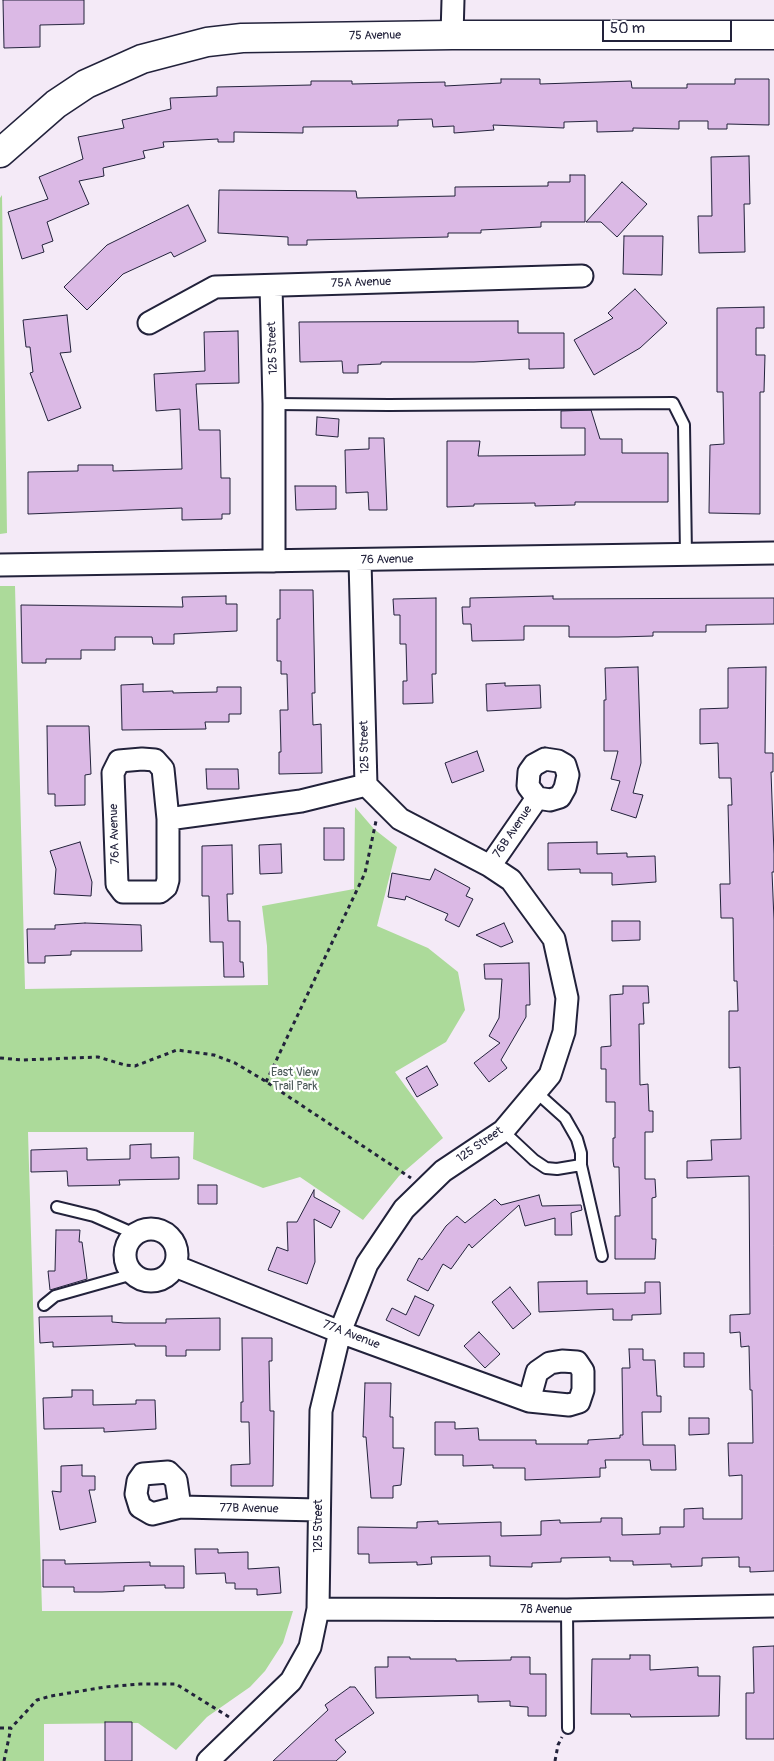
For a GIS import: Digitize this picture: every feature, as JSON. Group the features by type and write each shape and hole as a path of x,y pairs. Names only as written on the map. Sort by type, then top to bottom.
{"street":[{"path":"452,35 453,0"},
{"name":"75 Avenue","path":"2,153 56,104 86,84 113,70 174,49 242,38 452,35 774,35"},
{"name":"75A Avenue","path":"149,323 215,288 582,276"},
{"name":"125 Street","path":"271,286 274,404 274,561"},
{"name":"76 Avenue","path":"0,565 360,561 774,553"},
{"name":"125 Street","path":"208,1761 291,1681 310,1647 318,1609 321,1411 340,1332 367,1264 404,1209 443,1171 503,1131 550,1075 564,1032 567,998 554,939 511,880 490,866 400,819 366,785 360,561"},
{"name":"76A Avenue","path":"155,760 164,769 168,819 168,880 166,887 160,892 123,892 116,884 113,773 119,761 155,760"},
{"path":"168,819 301,800 366,785"},
{"name":"76B Avenue","path":"490,866 537,798"},
{"path":"151,1228 168,1234 177,1249 175,1266 170,1273 156,1280 140,1278 133,1274 125,1258 129,1241 135,1234 151,1228"},
{"name":"77A Avenue","path":"175,1266 340,1332 529,1400"},
{"name":"77B Avenue","path":"180,1507 319,1510"},
{"name":"78 Avenue","path":"318,1609 567,1610 774,1606"}],"lane":[{"path":"274,404 389,406 672,403 684,425 686,555"},
{"path":"536,1092 568,1122 577,1139 581,1153 581,1165 602,1256"},
{"path":"503,1131 534,1160 546,1168 565,1169 581,1165"},
{"path":"57,1207 94,1216 135,1234"},
{"path":"44,1305 55,1296 133,1274"},
{"path":"567,1610 568,1728"}],"path":[{"path":"266,1082 365,873 378,817"},
{"path":"0,1058 22,1060 98,1057 135,1066 176,1050 196,1051 235,1063 413,1179"},
{"path":"4,1761 11,1728 36,1700 66,1692 140,1684 176,1684 232,1719"},
{"path":"0,1728 11,1728"},
{"path":"555,1761 558,1744 568,1728"}],"green space":[{"path":"2,195 7,533 0,534 0,198"},
{"name":"East View Trail Park","path":"0,586 15,586 25,989 268,985 267,946 262,906 354,889 355,807 374,829 397,847 377,926 428,948 458,972 465,1010 446,1042 395,1072 443,1138 399,1176 363,1220 300,1177 263,1188 193,1159 194,1132 28,1132 42,1611 293,1611 283,1643 265,1671 250,1687 207,1717 176,1750 138,1723 44,1724 44,1761 0,1761"}],"building":[{"path":"3,0 84,0 84,24 40,25 40,47 4,48"},
{"path":"501,79 540,79 540,84 631,81 632,88 687,88 687,84 735,84 735,79 769,79 769,125 727,124 727,129 708,129 708,121 679,121 679,129 633,128 633,131 597,132 597,121 564,122 564,128 493,125 494,130 454,133 454,126 433,127 432,119 398,120 398,126 303,127 303,133 234,132 234,142 218,142 218,139 163,142 164,147 143,151 145,158 103,168 104,176 79,181 89,204 47,222 53,241 42,245 44,252 22,259 8,212 48,199 39,177 83,159 78,137 124,128 122,120 171,109 170,98 217,96 217,87 311,85 311,81 352,81 352,84 445,82 445,86 501,83"},
{"path":"749,156 750,204 744,204 745,252 699,253 698,216 712,216 711,157"},
{"path":"570,175 585,175 585,222 541,222 541,227 481,230 481,233 448,233 448,237 307,240 307,245 288,245 288,237 218,233 219,190 356,191 357,198 455,196 455,187 548,186 548,182 570,182"},
{"path":"622,182 647,204 617,237 601,222 586,222"},
{"path":"188,205 206,241 174,257 171,252 123,274 87,310 64,287 107,245"},
{"path":"624,236 663,236 662,275 623,274"},
{"path":"635,289 667,323 640,348 594,375 574,340 613,318 608,313"},
{"path":"764,307 764,328 756,328 756,355 765,355 764,392 760,392 760,514 709,513 710,445 724,444 723,392 717,392 717,308"},
{"path":"67,315 71,352 60,353 81,408 48,421 30,373 33,372 30,347 26,347 23,320"},
{"path":"518,321 518,333 564,333 564,368 529,369 529,359 474,362 381,362 381,364 358,365 358,373 343,373 342,361 300,362 299,322"},
{"path":"238,331 239,383 196,384 199,430 220,430 221,478 230,478 230,514 222,514 222,519 182,520 182,508 28,514 28,472 78,471 78,465 113,465 113,471 182,469 180,409 156,411 154,374 205,371 204,332"},
{"path":"591,410 600,439 622,439 622,453 668,453 668,502 575,502 575,505 535,506 535,503 474,504 474,506 447,507 447,441 480,441 478,456 585,455 585,428 561,428 561,411"},
{"path":"317,417 339,419 338,437 316,435"},
{"path":"369,438 384,438 387,510 369,510 368,492 346,493 345,450 369,449"},
{"path":"295,486 336,486 336,509 296,510"},
{"path":"280,590 313,590 315,693 312,693 313,725 321,724 322,773 279,774 279,752 281,752 280,710 288,710 287,674 281,674 281,661 277,661 277,619 280,619"},
{"path":"226,596 226,604 237,604 237,631 174,634 174,644 153,644 152,637 115,637 115,650 81,650 81,659 46,659 46,663 22,663 21,605 183,607 182,597"},
{"path":"553,596 553,599 774,598 774,624 706,625 706,632 653,632 653,636 618,637 569,637 569,626 524,626 524,640 472,641 471,624 463,624 462,607 470,607 470,598"},
{"path":"436,598 436,674 432,674 433,703 403,704 403,681 407,681 406,644 400,644 400,615 394,615 393,599"},
{"path":"638,667 641,763 633,793 643,795 636,818 611,810 620,781 611,779 618,751 604,751 604,700 606,700 605,668"},
{"path":"766,667 765,753 773,753 773,772 771,772 774,854 774,872 772,872 774,920 774,1571 750,1572 750,1567 739,1567 739,1557 702,1558 702,1566 671,1567 671,1564 633,1565 633,1561 610,1561 610,1557 561,1558 561,1562 532,1563 532,1567 490,1566 490,1556 431,1557 432,1564 417,1565 417,1562 369,1563 369,1554 358,1554 358,1527 417,1528 417,1522 438,1521 438,1524 501,1522 501,1536 541,1535 541,1521 560,1520 560,1523 601,1522 601,1518 622,1518 622,1535 660,1534 660,1527 684,1527 684,1509 703,1508 703,1519 742,1519 742,1475 729,1476 728,1443 753,1443 752,1390 750,1390 749,1346 741,1347 740,1332 730,1333 730,1315 750,1314 749,1176 687,1178 687,1161 712,1160 711,1140 741,1139 740,1067 729,1068 729,1011 738,1011 737,981 734,981 733,918 721,918 720,884 730,884 728,805 732,805 731,778 719,778 718,743 700,744 700,709 728,708 728,668"},
{"path":"505,683 505,686 540,685 541,708 487,711 486,684"},
{"path":"143,684 143,692 173,691 173,693 217,692 217,687 241,687 241,714 229,714 229,722 205,722 206,729 122,730 121,685"},
{"path":"47,726 89,726 91,774 85,775 85,805 55,806 55,794 48,794"},
{"path":"477,751 484,771 452,783 445,763"},
{"path":"206,769 238,769 239,789 207,789"},
{"path":"324,828 344,828 344,860 324,860"},
{"path":"80,842 92,882 91,896 54,894 56,869 50,851"},
{"path":"597,842 597,854 627,853 627,857 655,856 656,882 612,885 612,873 580,873 580,869 548,870 548,843"},
{"path":"281,844 282,873 260,874 259,845"},
{"path":"232,845 233,894 227,894 228,921 240,921 240,962 243,962 244,977 224,977 223,942 210,942 209,896 202,896 202,846"},
{"path":"435,869 470,888 466,896 473,899 459,927 445,920 448,914 406,896 405,900 388,897 392,873 430,880"},
{"path":"612,921 640,921 640,940 612,941"},
{"path":"85,923 141,925 142,951 71,951 71,955 45,956 45,963 28,963 27,929 55,929 55,925"},
{"path":"504,923 513,942 501,947 476,935"},
{"path":"529,963 530,1005 526,1005 526,1017 501,1060 507,1068 489,1082 474,1063 500,1043 489,1036 499,1018 502,979 485,979 484,964"},
{"path":"623,986 648,986 649,1003 643,1003 644,1024 639,1024 640,1085 648,1084 649,1111 653,1111 653,1132 645,1132 645,1179 655,1179 656,1197 652,1198 652,1239 656,1239 655,1259 615,1259 615,1216 620,1216 619,1167 614,1167 613,1161 615,1102 606,1102 606,1069 601,1069 601,1047 611,1046 610,995 623,994"},
{"path":"427,1066 438,1085 417,1097 406,1078"},
{"path":"151,1144 151,1158 179,1157 179,1179 119,1180 120,1185 68,1186 67,1171 31,1172 31,1150 87,1148 87,1160 130,1159 130,1145"},
{"path":"198,1185 217,1185 217,1204 198,1204"},
{"path":"314,1190 314,1197 340,1211 331,1228 314,1219 315,1262 307,1284 268,1270 277,1247 288,1251 287,1222 297,1222"},
{"path":"539,1195 542,1206 581,1205 582,1210 571,1213 572,1235 555,1235 555,1218 525,1226 519,1205 472,1248 469,1244 451,1269 443,1264 428,1291 407,1280 419,1258 422,1260 446,1226 457,1216 465,1223 495,1199 501,1205"},
{"path":"56,1230 80,1230 79,1242 82,1242 87,1279 50,1290 48,1271 55,1271"},
{"path":"587,1281 587,1294 645,1293 645,1282 660,1282 661,1314 632,1315 632,1320 613,1320 613,1309 539,1312 538,1282"},
{"path":"510,1287 531,1314 513,1329 492,1302"},
{"path":"415,1296 434,1305 419,1336 386,1320 392,1308 406,1315"},
{"path":"112,1316 112,1322 124,1323 166,1323 166,1319 220,1318 220,1350 186,1350 186,1356 166,1356 166,1346 135,1346 135,1344 53,1347 53,1342 40,1343 39,1317"},
{"path":"479,1332 500,1354 485,1368 464,1346"},
{"path":"242,1338 272,1338 272,1361 269,1361 270,1411 274,1411 273,1486 231,1486 231,1465 250,1464 249,1422 241,1422 241,1402 243,1402"},
{"path":"629,1349 643,1349 643,1360 655,1360 657,1396 661,1396 661,1412 642,1412 643,1445 675,1445 676,1470 651,1470 650,1460 605,1460 606,1468 600,1468 600,1477 525,1480 525,1468 493,1468 493,1465 463,1466 463,1455 435,1455 435,1422 455,1422 455,1429 478,1428 479,1440 536,1440 536,1444 588,1444 588,1440 620,1438 620,1435 623,1435 622,1368 630,1368"},
{"path":"684,1353 704,1353 704,1367 684,1367"},
{"path":"365,1383 391,1383 390,1417 393,1417 393,1448 404,1448 401,1485 393,1486 393,1498 371,1498 366,1437 363,1437"},
{"path":"72,1390 93,1390 93,1405 136,1404 136,1400 155,1400 156,1429 104,1432 104,1428 44,1429 43,1398 72,1397"},
{"path":"689,1418 709,1418 709,1434 689,1435"},
{"path":"82,1465 82,1476 95,1476 95,1490 89,1490 96,1522 60,1530 52,1491 61,1492 61,1466"},
{"path":"195,1549 218,1549 218,1553 248,1552 248,1569 279,1567 281,1593 257,1595 257,1589 235,1589 235,1583 226,1583 225,1573 196,1574"},
{"path":"43,1560 65,1560 65,1564 150,1562 150,1566 184,1566 184,1588 165,1588 165,1585 124,1586 124,1591 74,1592 74,1587 43,1587"},
{"path":"774,1646 774,1739 746,1739 746,1693 754,1693 753,1647"},
{"path":"630,1655 650,1655 650,1670 698,1667 698,1676 720,1676 719,1716 631,1717 630,1714 591,1714 592,1659 630,1659"},
{"path":"388,1657 456,1659 456,1661 511,1660 511,1657 530,1657 530,1674 546,1674 546,1716 528,1716 528,1707 510,1706 510,1701 478,1702 478,1695 376,1698 375,1667 388,1667"},
{"path":"350,1687 355,1687 374,1713 335,1740 346,1752 336,1761 273,1761 328,1710 325,1705"},
{"path":"105,1722 132,1722 132,1761 105,1761"}]}
